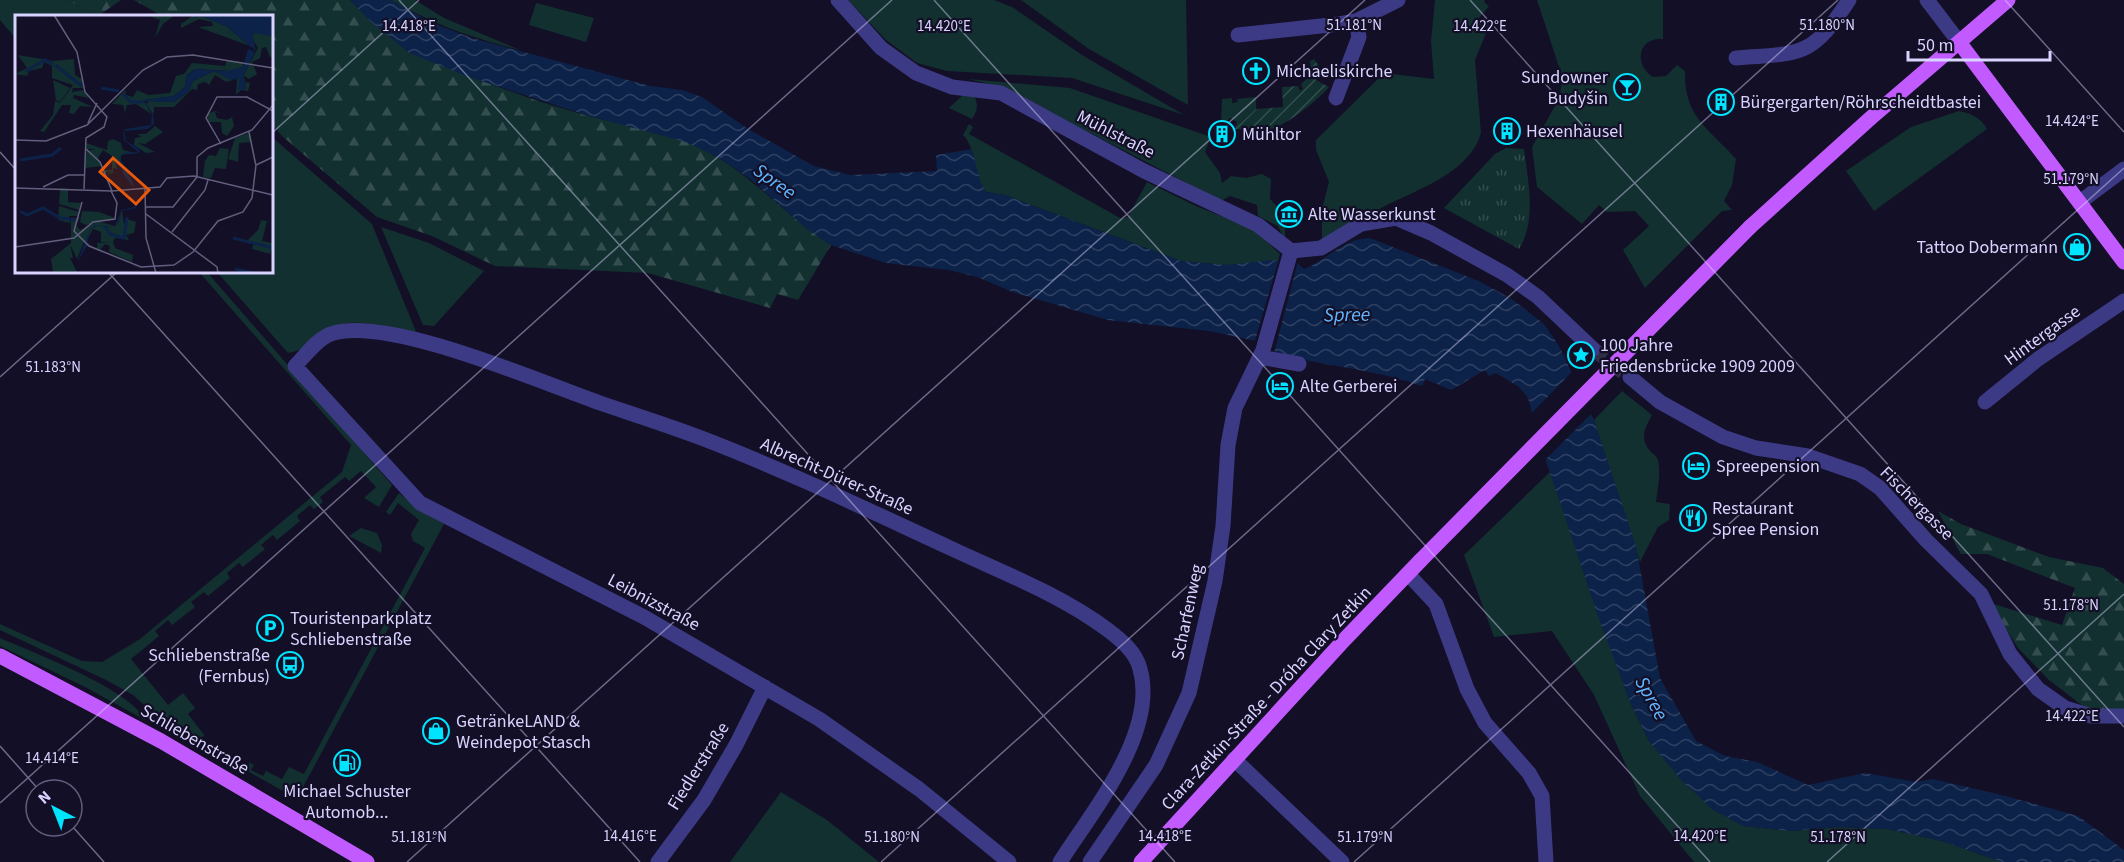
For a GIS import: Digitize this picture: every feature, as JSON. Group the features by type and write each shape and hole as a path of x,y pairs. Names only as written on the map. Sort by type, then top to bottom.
{"main road":[{"name":"Clara-Zetkin-Straße - Dróha Clary Zetkin","path":"1141,862 1234,759 1420,561 1750,227 1830,153 2008,0"},
{"path":"1959,42 2124,262"},
{"name":"Schliebenstraße","path":"0,656 161,741 367,862"}],"street":[{"name":"Mühlstraße","path":"838,0 880,48 916,73 952,87 1001,93 1109,152 1258,225 1290,255"},
{"path":"1238,35 1278,33 1356,21 1398,0"},
{"path":"1736,58 1795,54 1828,33 1849,0"},
{"path":"1927,0 1959,42"},
{"path":"1336,98 1359,38 1356,21"},
{"path":"2080,202 2124,169"},
{"path":"1290,255 1321,248 1361,224 1396,219 1431,233 1507,275 1538,297 1593,348"},
{"name":"Scharfenweg","path":"1090,862 1156,765 1189,693 1215,581 1223,526 1228,445 1235,408 1261,353 1290,255"},
{"name":"Hintergasse","path":"1985,402 2038,359 2124,302"},
{"name":"Albrecht-Dürer-Straße","path":"295,366 321,339 332,333 360,328 424,341 705,440 978,561 1065,603 1106,628 1128,646 1140,668 1143,694 1138,724 1121,766 1060,862"},
{"path":"1261,353 1299,364"},
{"name":"Leibnizstraße","path":"295,366 420,503 447,519 644,617 819,719 919,789 1009,862"},
{"name":"Fischergasse","path":"1630,377 1660,402 1723,437 1756,448 1808,456 1860,474 1880,488 1926,540 1981,594 2010,654 2038,689 2065,708 2091,716 2124,716"},
{"path":"1408,574 1436,604 1467,689 1485,723 1529,773 1542,796 1546,862"},
{"name":"Fiedlerstraße","path":"658,862 704,800 736,745 765,687"},
{"path":"1234,759 1342,862"}],"green space":[{"path":"0,0 67,0 96,15 15,15 15,38 0,20"},
{"path":"67,0 121,0 96,15"},
{"path":"134,0 350,0 372,21 399,39 461,72 560,108 663,134 707,151 744,176 795,219 831,245 798,300 777,294 770,308 648,273 495,266 432,236 377,217 282,136 273,125 273,15 160,15"},
{"path":"391,0 415,0 444,18 520,50 454,30"},
{"path":"848,0 994,0 1012,7 1082,55 1184,115 1072,78 947,71 917,63 886,40"},
{"path":"1021,0 1186,0 1188,105 1089,49"},
{"path":"1435,0 1485,0 1484,2 1489,6 1479,18 1489,26 1475,60 1481,133 1475,147 1454,170 1440,179 1322,241 1322,209 1329,182 1316,150 1316,140 1384,73 1434,79 1431,41"},
{"path":"1537,0 1663,0 1663,39 1648,42 1643,47 1641,59 1643,66 1653,77 1666,76 1677,65 1685,71 1688,100 1693,111 1736,159 1732,185 1724,201 1732,210 1722,211 1645,288 1623,250 1649,226 1635,211 1607,212 1599,205 1582,224 1537,187 1532,147 1560,97 1562,76"},
{"path":"536,3 594,18 586,42 529,25"},
{"path":"1314,59 1321,69 1316,80 1329,87 1317,99 1300,113 1274,128 1267,130 1234,129 1256,109 1283,107 1282,87 1298,86 1300,91 1303,89 1301,84 1309,77 1314,79 1316,76 1311,73 1310,61"},
{"path":"968,79 1070,88 1211,137 1205,152 1220,173 1222,183 1231,176 1246,178 1262,174 1271,179 1270,199 1277,206 1285,207 1285,241 1278,226 1258,216 1257,205 1230,196 1221,201 1002,87"},
{"path":"965,93 974,96 977,105 972,119 949,108"},
{"path":"1256,97 1256,109 1234,129 1237,122 1230,118 1226,123 1221,120 1222,99 1232,98 1232,103 1238,102 1237,99"},
{"path":"1959,111 1975,117 1987,129 1874,211 1846,171 1911,127"},
{"path":"969,124 973,127 969,134 1122,219 1128,217 1147,182 1196,206 1254,229 1280,254 1278,261 1227,265 1181,261 1005,195 986,192 979,178 971,148 963,135"},
{"path":"273,138 372,224 417,334 374,324 342,324 326,330 302,349 288,353 218,273 273,273"},
{"path":"1506,148 1524,149 1530,213 1525,238 1519,249 1444,208 1495,154"},
{"path":"381,227 429,243 484,271 434,326 423,325"},
{"path":"200,273 208,273 392,485 379,507 364,498 376,487 361,471 349,481 345,477 320,497 323,502 314,509 310,505 297,516 300,521 277,540 273,535 261,545 265,549 243,567 239,563 227,573 230,578 208,596 204,592 191,602 195,607 172,625 168,620 155,631 159,636 131,659 168,705 183,693 195,708 188,714 205,736 193,739 159,718 133,695 0,630 0,624 82,661 102,662 140,639 342,472 351,445"},
{"path":"1622,391 1652,415 1645,430 1644,439 1658,460 1656,502 1670,504 1669,520 1658,527 1640,562 1594,420"},
{"path":"1550,472 1630,702 1649,741 1712,809 1744,826 1789,831 1839,827 1887,829 1942,841 2002,862 1694,862 1640,796 1594,695 1552,631 1494,637 1464,555"},
{"path":"399,493 421,511 444,524 302,789 290,795 249,772 249,762 254,765 251,770 263,776 266,771 282,779 289,767 304,774 425,548 413,541 411,534 419,520 398,503 390,515 386,512"},
{"path":"1938,511 1961,524 2049,557 2103,568 2124,584 2124,710 2093,710 2083,706 2049,680 2018,648 1990,603 2062,625 2075,588 1987,554 1961,554"},
{"path":"361,528 377,533 382,545 381,553 349,536"},
{"path":"0,638 57,662 102,685 136,708 145,720 85,687 0,646"},
{"path":"781,792 827,820 879,862 730,862"}],"water":[{"name":"Spree","path":"350,0 391,0 430,22 472,38 650,86 682,90 702,97 748,129 814,166 850,175 937,171 936,155 972,149 981,184 986,192 1005,195 1181,261 1227,265 1271,260 1297,263 1304,269 1344,245 1370,238 1481,282 1513,300 1544,324 1559,346 1594,420 1636,546 1660,678 1696,741 1725,756 1757,762 1808,785 1865,773 1916,782 1933,779 2078,816 2124,850 2124,862 2002,862 1942,841 1887,829 1839,827 1789,831 1743,826 1712,809 1681,780 1649,741 1630,702 1600,622 1544,455 1528,398 1519,387 1496,373 1489,376 1485,370 1451,390 1425,379 1422,386 1404,380 1274,353 1275,345 1209,331 1108,320 949,270 886,263 831,245 808,230 750,179 721,159 686,142 589,116 469,77 409,53 369,20"}],"pier":[{"path":"1279,259 1298,261 1274,353 1271,352 1272,348 1254,344"},
{"path":"1574,370 1593,412 1543,462 1530,415"}],"tunnel":[{"path":"1593,349 1630,377"}],"place":[{"name":"Michaeliskirche","path":"1256,71"},
{"name":"Sundowner Budyšin","path":"1627,87"},
{"name":"Bürgergarten/Röhrscheidtbastei","path":"1721,102"},
{"name":"Hexenhäusel","path":"1507,131"},
{"name":"Mühltor","path":"1222,134"},
{"name":"Alte Wasserkunst","path":"1289,214"},
{"name":"Tattoo Dobermann","path":"2077,247"},
{"name":"100 Jahre Friedensbrücke 1909 2009","path":"1581,355"},
{"name":"Alte Gerberei","path":"1280,386"},
{"name":"Spreepension","path":"1696,466"},
{"name":"Restaurant Spree Pension","path":"1693,518"},
{"name":"Touristenparkplatz Schliebenstraße","path":"270,628"},
{"name":"Schliebenstraße (Fernbus)","path":"290,665"},
{"name":"GetränkeLAND & Weindepot Stasch","path":"436,731"},
{"name":"Michael Schuster Automob...","path":"347,763"}]}
